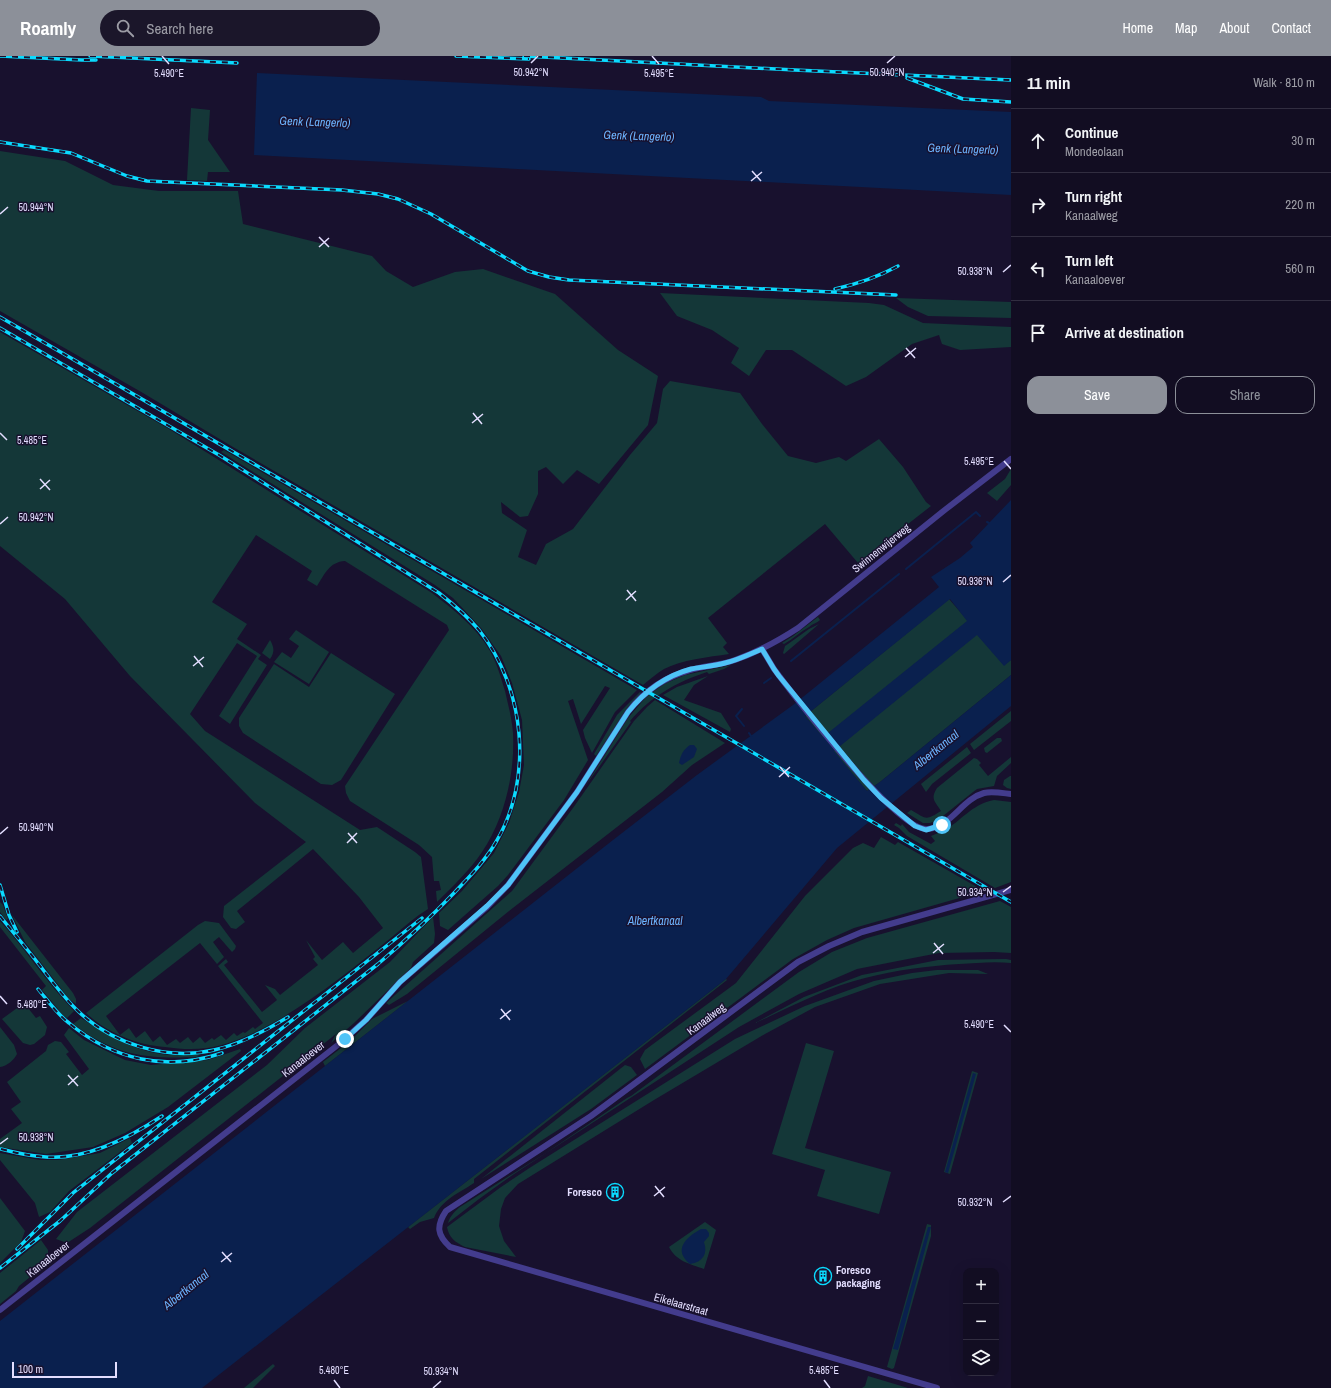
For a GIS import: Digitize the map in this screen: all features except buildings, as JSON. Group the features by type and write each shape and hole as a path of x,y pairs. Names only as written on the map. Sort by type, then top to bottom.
{"street":[{"name":"Swinnenwijerweg","path":"762,649 773,644 798,628 946,508 1011,459"},
{"path":"762,649 774,669 864,780 881,798 910,822 926,830 935,828 942,825 974,799 984,793 997,792 1011,794"},
{"name":"Kanaaloever","path":"0,1310 339,1044 366,1020 400,982 487,906 508,885 565,809 637,700 670,676 691,669 723,664 762,649"},
{"name":"Kanaalweg","path":"441,1219 446,1211 451,1207 610,1103 798,962 829,946 862,932 1011,890"},
{"name":"Eikelaarstraat","path":"441,1219 439,1225 442,1239 450,1247 937,1388"}],"green space":[{"path":"191,108 210,110 208,140 230,172 208,172 207,181 187,180"},
{"path":"0,151 65,161 113,185 159,191 238,191 243,224 372,256 386,271 413,287 455,272 483,269 555,294 618,350 658,376 648,425 599,484 577,470 563,484 546,467 538,471 538,494 528,516 520,517 501,502 502,513 527,530 518,557 536,565 546,544 573,529 630,455 657,423 663,389 670,381 740,393 762,424 788,456 816,463 839,457 846,461 879,439 903,467 926,502 931,506 858,563 825,524 708,618 727,643 723,647 729,654 679,663 664,669 643,685 0,311"},
{"path":"660,293 884,305 923,323 1011,327 1011,347 960,350 942,344 939,335 912,344 866,377 846,386 792,350 766,350 749,376 731,363 739,348 712,330 677,316"},
{"path":"896,298 1011,302 1011,318 928,316 908,307"},
{"path":"0,332 169,429 432,593 456,612 484,642 497,666 505,691 513,733 512,764 507,795 497,825 482,852 467,872 437,902 436,891 441,890 439,881 434,881 432,857 419,845 350,801 346,793 345,786 449,630 447,625 345,561 331,566 317,586 307,580 312,571 256,535 212,602 247,624 237,639 261,655 258,659 267,665 230,724 219,716 257,656 237,643 190,714 205,731 360,830 377,827 415,852 421,857 428,909 324,990 280,1019 245,1037 226,1044 207,1048 181,1049 144,1044 133,1041 113,1032 86,1013 198,925 205,921 219,923 236,946 232,952 219,937 213,942 224,957 217,964 200,943 106,1016 120,1035 129,1028 136,1038 145,1031 153,1042 160,1036 167,1045 176,1039 180,1043 188,1037 193,1043 200,1037 205,1043 212,1038 214,1040 221,1035 226,1040 234,1033 237,1036 243,1032 245,1033 253,1027 255,1029 263,1023 218,966 226,959 228,962 224,965 262,1012 277,1000 265,985 275,989 280,995 318,965 313,959 315,957 306,940 322,960 343,942 353,953 383,928 359,897 313,849 237,911 245,922 236,929 231,928 223,917 224,906 306,842 255,803 130,676 65,599 0,546"},
{"path":"224,450 637,690 615,712 592,753 583,730 610,688 605,686 581,724 573,699 568,701 588,760 564,800 508,875 498,886 448,930 440,926 439,913 462,891 494,853 509,823 519,792 524,765 522,720 512,683 501,656 481,628 453,598 435,585 221,452"},
{"path":"1011,469 1011,485 997,501 987,493 1005,479"},
{"path":"949,599 968,621 823,738 805,716"},
{"path":"818,617 820,620 819,621 784,644 782,643 793,636"},
{"path":"819,624 784,654 783,653 785,646 809,629"},
{"path":"296,630 329,652 309,684 274,662 282,652 291,658 299,646 289,639"},
{"path":"977,634 1004,665 1011,660 1011,675 867,791 833,751"},
{"path":"270,640 273,654 270,659 262,653"},
{"path":"331,653 395,694 341,780 332,785 321,784 243,733 239,726 239,718 274,664 309,687"},
{"path":"731,665 709,674 707,672 685,680 665,691 647,704 630,721 631,722 584,788 628,718 646,697 664,684 685,675"},
{"path":"708,676 694,685 684,700 721,713 731,729 730,732 663,695 677,687"},
{"path":"640,692 641,693 628,707 596,756 594,754 617,715"},
{"path":"655,700 725,743 692,765 662,792 509,911 407,994 389,1005 386,1003 512,891 634,721"},
{"path":"1011,711 1011,721 974,750 970,744"},
{"path":"997,738 1001,738 1002,741 987,753 985,752 984,748"},
{"path":"967,747 971,753 932,784 926,792 921,784"},
{"path":"1011,757 1011,763 997,776 994,786 977,789 938,820 930,823 923,823 907,813 911,810 926,818 941,811 935,802 934,797 937,788 974,758 981,763 979,765 988,776"},
{"path":"1010,776 1011,789 1003,785 1004,780"},
{"path":"994,800 1011,802 1011,882 995,888 907,836 894,825 896,823 901,826 902,824 909,832 931,844 935,841 931,836 950,827 972,809"},
{"path":"881,837 895,845 898,842 984,891 854,928 827,940 793,959 645,1069 640,1059 645,1050 736,983 805,896 853,848 863,843 874,848"},
{"path":"1000,901 1011,907 1011,953 939,953 913,958 857,969 799,994 739,1027 514,1174 448,1223 453,1214 460,1207 546,1153 631,1096 799,972 832,952 867,938"},
{"path":"0,902 3,905 8,919 6,920 0,912"},
{"path":"12,915 73,993 76,999 76,1004 69,999 25,942"},
{"path":"433,917 435,934 434,943 413,962 411,968 331,1043 336,1034 90,1228 67,1243 56,1239 77,1212 267,1065 305,1028 390,962"},
{"path":"0,921 74,1011 67,1018 42,990 46,986 0,927"},
{"path":"938,960 1011,960 1011,963 985,962 936,966 865,978 823,992 755,1023 804,997 862,975"},
{"path":"937,970 978,970 988,974 949,973 880,984 815,1007 765,1034 654,1100 518,1184 505,1198 501,1209 499,1226 504,1241 516,1257 465,1247 455,1241 449,1234 447,1227 501,1187 735,1039 805,1006 874,981 912,973"},
{"path":"726,979 727,980 474,1179 474,1183 441,1206 434,1218 420,1222 410,1229 408,1227"},
{"path":"408,1001 325,1066 323,1062 350,1041 372,1019"},
{"path":"24,1003 36,1018 40,1016 47,1027 45,1035 34,1044 30,1045 23,1043 2,1019"},
{"path":"81,1018 112,1037 134,1047 169,1055 200,1054 197,1057 162,1057 146,1056 117,1049 103,1043 73,1024"},
{"path":"0,1027 14,1045 17,1054 10,1062 0,1067"},
{"path":"69,1028 84,1040 125,1060 151,1065 208,1060 240,1049 241,1051 168,1107 125,1133 93,1147 46,1154 0,1147 0,1139 22,1123 11,1109 21,1102 7,1082 46,1051 48,1045 55,1041 61,1042 69,1052 66,1054 82,1075 89,1069 64,1035"},
{"path":"806,1043 834,1051 805,1148 891,1172 879,1214 817,1196 825,1170 772,1154"},
{"path":"625,1065 631,1067 637,1075 591,1109 481,1179"},
{"path":"972,1071 978,1073 950,1174 944,1172"},
{"path":"130,1138 132,1143 69,1191 50,1212 39,1217 35,1203 0,1160 0,1153 40,1160 58,1160 100,1153"},
{"path":"0,1198 25,1231 21,1242 0,1263"},
{"path":"705,1222 716,1230 704,1269 679,1259 669,1247"},
{"path":"927,1224 931,1225 931,1236 894,1368 892,1369 887,1367"},
{"path":"41,1240 48,1250 46,1264 0,1304 0,1273"},
{"path":"273,1364 275,1366 253,1388 244,1388"},
{"path":"868,1376 908,1388 862,1388 865,1386"}],"water":[{"name":"Genk (Langerlo)","path":"257,73 761,97 769,101 1011,112 1011,195 254,155"},
{"name":"Albertkanaal","path":"1011,500 1011,660 1004,666 977,635 834,751 867,791 1011,675 1011,706 837,848 726,979 202,1388 0,1388 0,1321 613,840 697,775 793,705 939,587 931,577 960,558 973,547 970,543","holes":["950,599 967,621 823,737 805,716"]},
{"path":"690,745 694,745 697,749 694,757 682,765 679,763 682,755"},
{"path":"973,1073 976,1074 948,1173 945,1172"},
{"path":"928,1227 931,1227 898,1350 893,1349"},
{"path":"701,1229 706,1229 709,1233 709,1236 704,1242 705,1254 698,1261 690,1264 682,1254 683,1245 690,1236"}],"waterway":[{"path":"906,569 976,512 980,516"},
{"path":"791,661 899,574"},
{"path":"764,683 771,678"},
{"path":"742,709 736,716 744,726"}],"railway":[{"path":"0,56 96,60"},
{"path":"90,56 237,63"},
{"path":"456,56 529,59"},
{"path":"524,56 1011,80"},
{"path":"907,78 963,99 1011,102"},
{"path":"0,142 71,153 127,176 147,181 342,190 378,194 398,199 431,214 528,271 549,277 569,280 896,295"},
{"path":"835,289 867,280 898,266"},
{"path":"0,317 1011,902"},
{"path":"0,328 219,455 439,593 465,615 479,630 494,653 506,679 515,706 519,734 519,762 516,790 508,817 496,842 487,856 454,893 408,938 378,964 112,1173 60,1221 0,1268"},
{"path":"0,885 9,915 17,932"},
{"path":"0,916 73,1006 93,1023 124,1041 160,1051 196,1053 214,1050 234,1044 271,1027 288,1017"},
{"path":"17,1249 74,1192 422,918"},
{"path":"38,989 69,1023 86,1036 122,1054 161,1062 181,1062 201,1059 222,1053"},
{"path":"1,1149 46,1157 77,1155 107,1146 136,1132 162,1116"}],"place":[{"name":"Foresco","path":"615,1192"},
{"name":"Foresco packaging","path":"823,1276"}],"route":[{"path":"345,1039 366,1020 400,982 487,906 508,885 577,792 618,726 637,700 670,676 691,669 723,664 762,649 779,676 864,780 881,798 915,826 926,830 942,825"}]}
